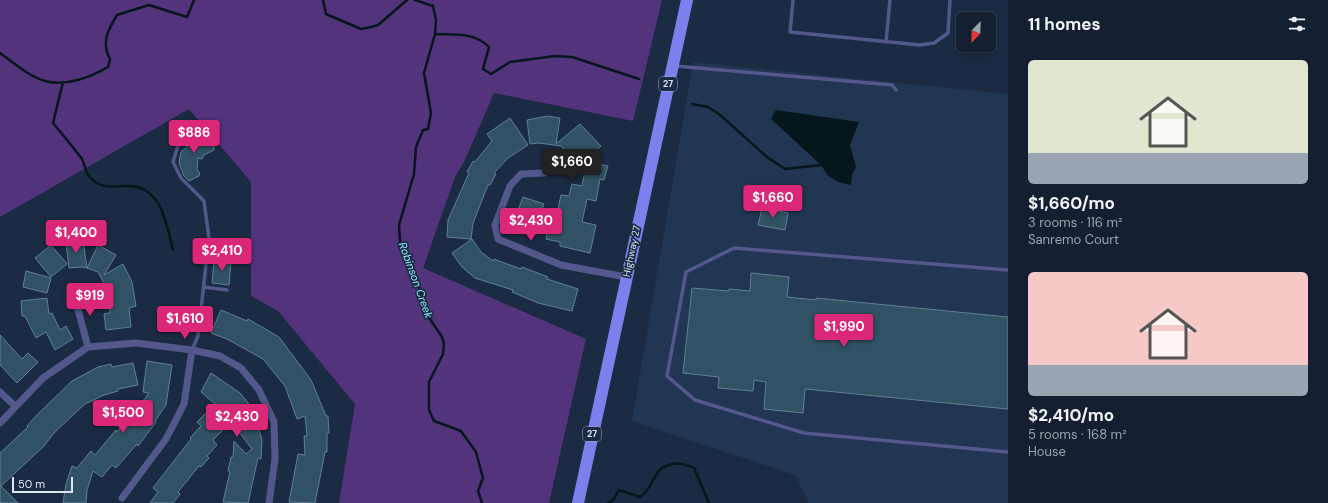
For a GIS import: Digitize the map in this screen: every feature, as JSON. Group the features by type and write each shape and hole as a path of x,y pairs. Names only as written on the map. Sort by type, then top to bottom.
{"main road":[{"name":"Highway 27","path":"578,503 687,0"}],"street":[{"path":"544,173 521,174 510,186 495,225 498,239 561,265 626,277"},
{"path":"73,291 88,347"},
{"path":"0,423 43,378 88,347 136,343 192,350 220,356 241,368 259,390 274,422 275,459 269,503"},
{"path":"122,498 166,439 184,404 192,350"},
{"path":"0,392 15,406"}],"lane":[{"path":"793,0 790,32 920,45 934,42 948,33 950,0"},
{"path":"886,42 890,0"},
{"path":"672,65 892,85 896,90"},
{"path":"180,139 173,162 181,178 204,201 209,238 198,336 192,350"},
{"path":"1008,270 734,248 686,272 667,376 695,400 804,432 1008,452"},
{"path":"204,287 227,290"}],"shaded area":[{"path":"0,0 662,0 633,121 494,93 465,160 455,177 423,268 586,339 549,503 339,503 355,404 278,311 251,296 251,182 189,109 0,217"},
{"path":"693,62 1008,94 1008,503 809,503 795,475 632,421"},
{"path":"776,110 859,122 850,145 856,167 852,174 851,185 838,182 828,176 821,165 771,119"}],"building":[{"path":"547,116 560,118 556,144 580,124 601,146 585,161 608,166 604,180 600,179 596,201 587,199 582,222 596,225 590,253 560,246 560,242 546,239 550,217 556,218 561,195 569,196 572,184 582,186 585,171 561,146 539,143 530,144 527,120"},
{"path":"510,118 528,145 508,158 494,173 496,174 490,185 488,185 473,223 471,239 447,237 448,220 469,173 467,172 473,161 475,162 492,141 487,134"},
{"path":"200,129 214,147 214,150 204,155 202,159 198,158 197,170 200,173 199,176 189,181 184,176 179,163 181,152 189,145 183,137 191,131 193,134"},
{"path":"523,197 544,204 540,215 543,216 534,235 512,226"},
{"path":"762,208 788,213 785,230 758,225"},
{"path":"472,239 481,252 493,261 494,259 521,269 522,267 548,277 547,279 578,289 572,311 538,303 512,292 513,290 475,278 462,267 452,253"},
{"path":"83,240 87,268 69,268 66,242"},
{"path":"51,245 67,264 51,277 35,258"},
{"path":"98,245 116,255 104,275 123,264 132,282 136,306 129,308 131,327 106,330 104,314 110,313 107,295 110,294 98,272 87,268"},
{"path":"214,260 231,261 229,285 212,283"},
{"path":"26,271 51,278 47,293 23,287"},
{"path":"751,273 789,277 787,297 816,300 816,298 1008,317 1008,409 805,389 803,413 764,409 766,382 754,380 753,391 718,388 719,377 683,373 692,288 750,291"},
{"path":"47,298 49,314 52,313 60,330 66,326 73,339 55,350 46,332 36,338 25,316 22,316 21,301"},
{"path":"221,310 247,321 248,319 279,337 311,380 326,416 328,416 329,433 327,433 327,452 325,452 315,503 289,502 298,454 305,455 304,436 307,436 305,416 297,419 285,386 263,359 227,339 211,333"},
{"path":"0,335 22,359 28,353 38,362 17,383 0,365"},
{"path":"147,361 172,365 166,405 155,421 156,422 138,446 137,444 116,468 112,465 102,477 93,471 87,490 86,503 63,503 66,484 72,466 77,468 91,451 95,455 116,430 117,432 136,407 138,408 149,393 143,392"},
{"path":"133,363 138,385 118,389 118,391 104,395 85,404 54,433 44,446 1,486 18,503 0,503 0,453 28,427 27,426 38,414 72,381 98,367 111,364 112,367"},
{"path":"211,373 240,393 253,409 262,440 261,459 258,458 248,503 223,502 230,472 228,471 231,457 233,457 234,441 246,454 252,449 222,410 201,392"},
{"path":"207,412 223,430 213,440 217,445 207,456 209,458 201,467 199,466 178,492 180,494 173,503 150,503 158,492 153,488 191,439 190,438 201,426 197,422"}],"waterway":[{"name":"Robinson Creek","path":"0,53 27,73 39,79 53,83 78,80 108,67 110,59 106,47 107,36 108,31 117,15 149,5 187,17 194,0"},
{"name":"Robinson Creek","path":"323,0 326,14 361,29 378,25 407,0"},
{"name":"Robinson Creek","path":"415,0 433,6 436,20 435,34 424,73 431,113 428,129 423,130 416,147 414,174 399,225 400,241 414,270 428,316 442,337 444,344 443,354 429,382 429,410 434,421 461,431 476,452 483,478 478,491 482,503"},
{"path":"435,34 464,35 483,42 489,47 483,69 491,74 510,62 555,56 572,57 639,79"},
{"path":"63,82 53,123 82,159 87,174 95,182 108,187 131,186 141,188 150,193 161,210 173,250"},
{"path":"692,104 708,107 719,114 767,157 785,169 821,165"},
{"name":"Robinson Creek","path":"608,503 613,500 619,490 640,497 648,489 659,471 663,467 673,464 694,468 709,503"}]}
